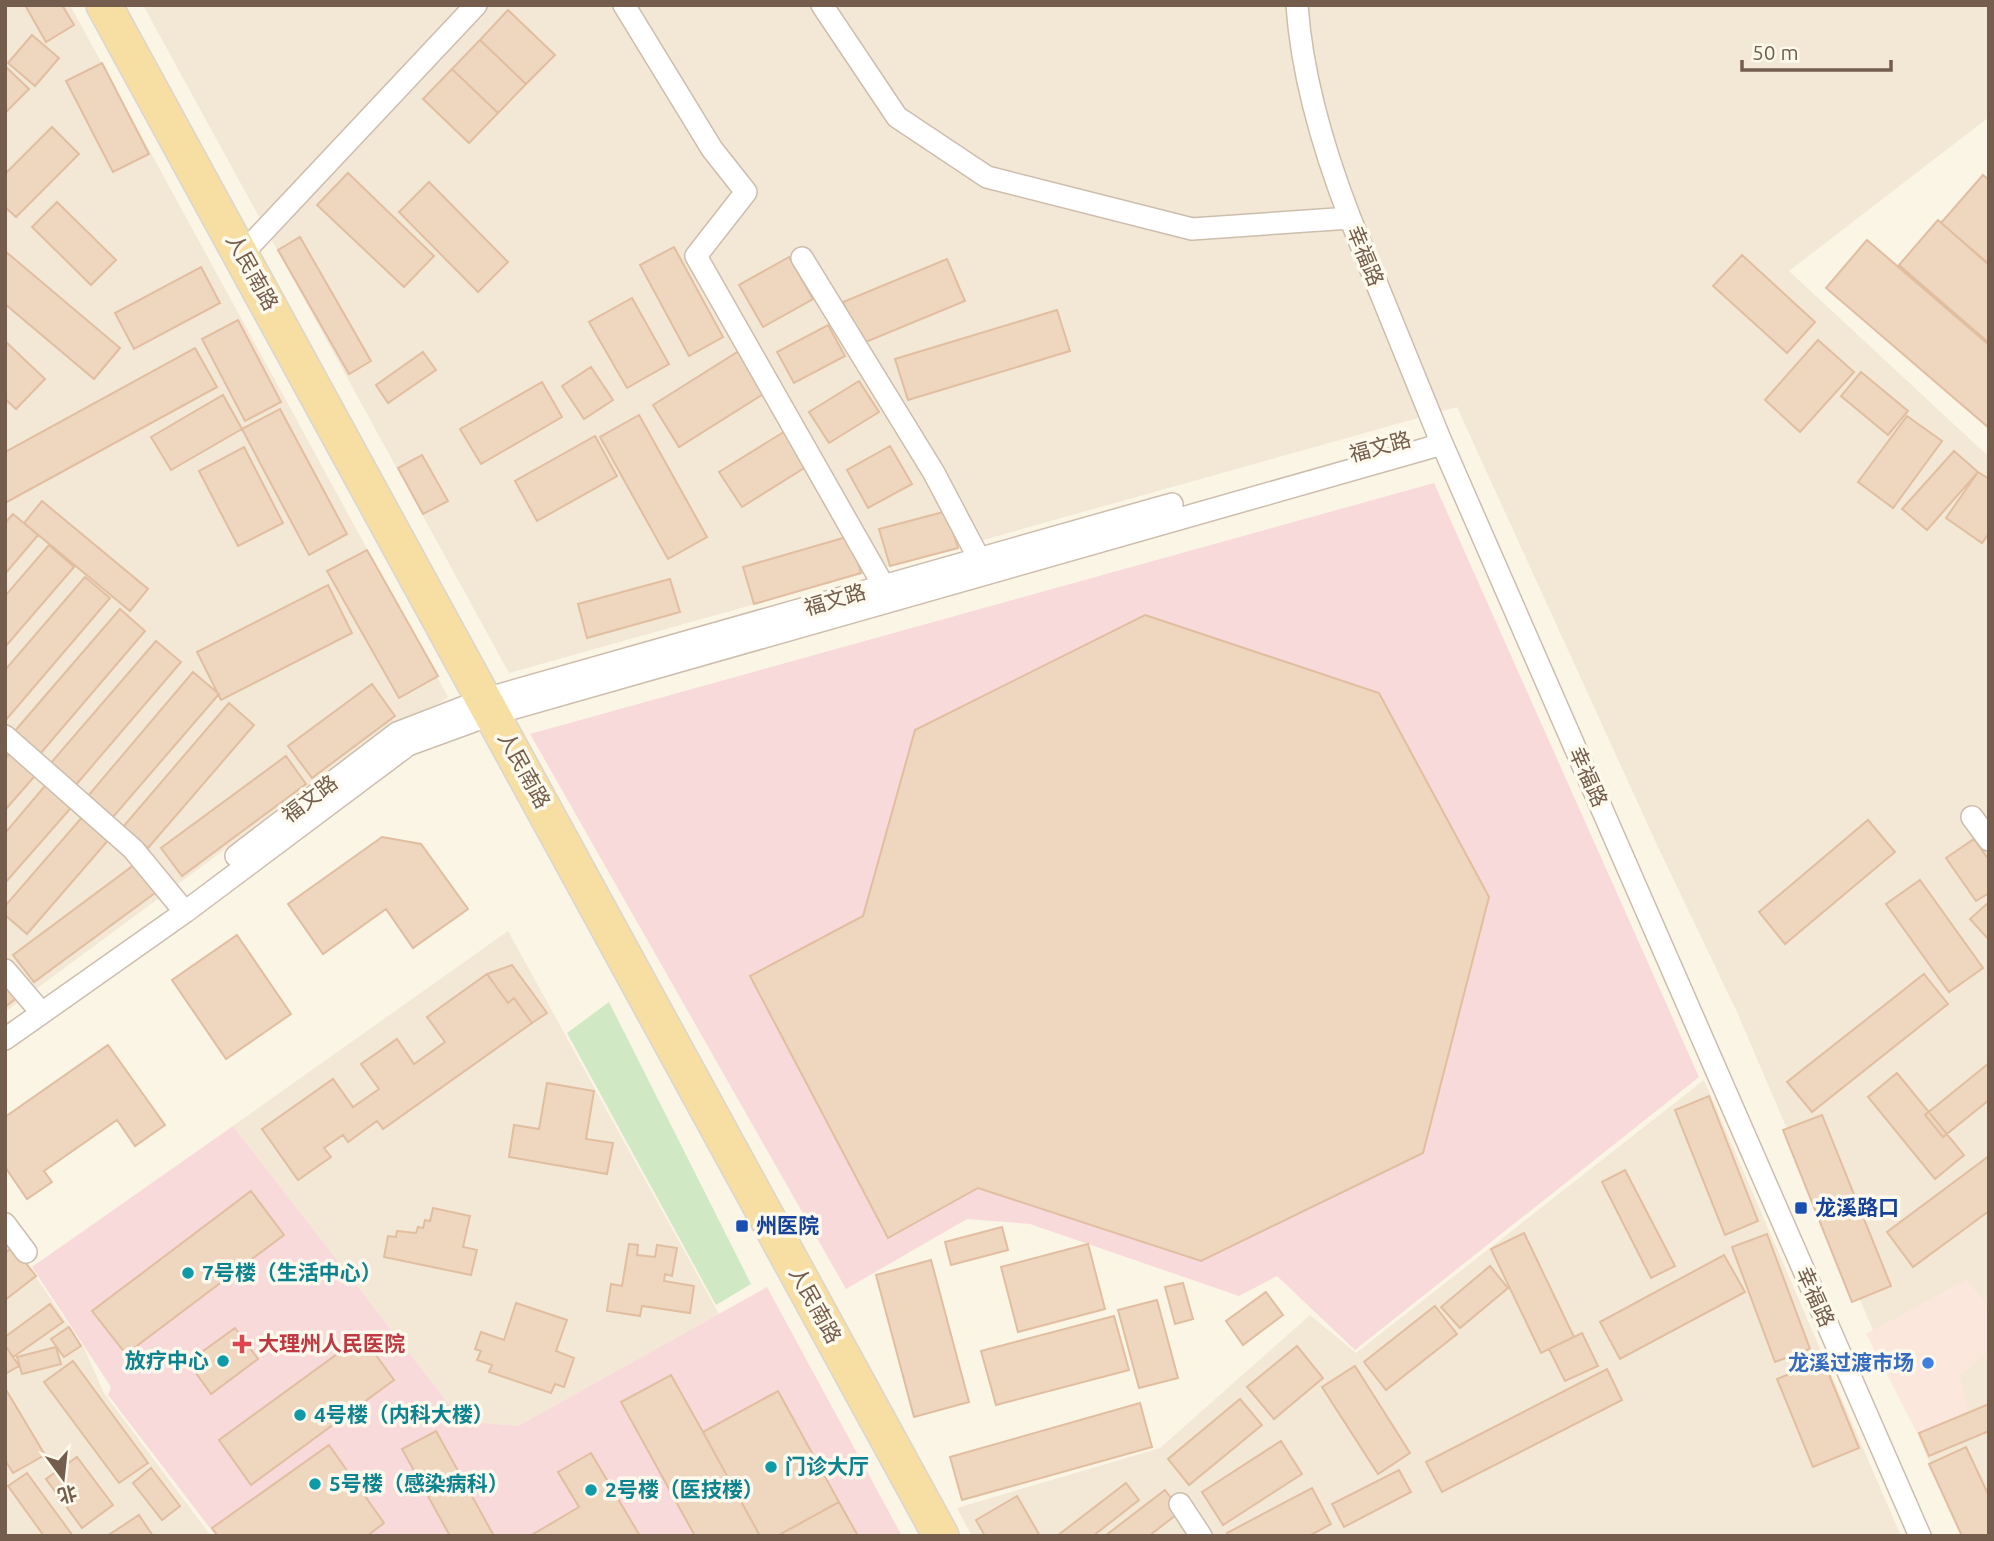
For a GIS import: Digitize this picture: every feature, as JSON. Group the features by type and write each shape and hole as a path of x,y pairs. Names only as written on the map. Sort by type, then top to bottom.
{"main road":[{"name":"人民南路","path":"104,5 941,1536"}],"street":[{"path":"242,254 476,5"},
{"path":"624,5 712,149 746,192 696,256 887,593"},
{"path":"822,5 897,117 988,177 1192,229 1350,218"},
{"name":"幸福路","path":"1297,5 1300,50 1337,184 1350,218 1440,439 1920,1536"},
{"path":"802,258 934,473 982,565"},
{"name":"福文路","path":"5,1024 37,1008 180,907 397,733 982,565 1432,447 1440,439"},
{"path":"5,736 133,849 180,907"},
{"path":"1972,817 1989,840"},
{"path":"5,970 37,1008"},
{"name":"福文路","path":"5,1039 37,1008"},
{"path":"5,1224 26,1252"},
{"path":"1180,1504 1201,1536"}],"shaded area":[{"path":"5,5 70,5 448,697 313,784 5,1012"},
{"path":"143,5 1989,5 1989,117 1789,271 1989,457 1989,1536 1961,1536 1737,1012 1658,847 1457,407 509,673"},
{"path":"1434,483 1699,1077 1355,1350 1277,1276 1239,1296 1030,1224 967,1219 846,1289 530,734"},
{"path":"508,931 719,1314 518,1426 462,1421 233,1126"},
{"path":"1704,1080 1901,1536 972,1536 957,1508 1160,1448 1310,1315 1356,1353"},
{"name":"大理州人民医院","path":"233,1126 462,1421 518,1426 767,1287 902,1536 216,1536 108,1395 111,1387 32,1267"},
{"path":"5,1231 84,1348 104,1393 211,1536 5,1536"},
{"name":"龙溪过渡市场","path":"1967,1279 1989,1308 1989,1350 1960,1376 1973,1433 1929,1456 1866,1334"}],"green space":[{"path":"609,1002 751,1284 716,1305 567,1033"}],"building":[{"path":"25,5 62,5 74,25 46,42"},
{"path":"508,10 555,55 526,84 480,40"},
{"path":"32,35 59,58 35,86 8,63"},
{"path":"480,40 526,84 498,113 452,69"},
{"path":"102,63 149,154 113,172 66,81"},
{"path":"5,66 29,89 5,113"},
{"path":"452,69 498,113 469,143 423,99"},
{"path":"52,127 79,154 16,217 5,207 5,174"},
{"path":"348,173 434,256 404,287 317,205"},
{"path":"1983,175 1989,180 1989,264 1941,223"},
{"path":"429,182 508,262 478,292 399,212"},
{"path":"57,202 116,260 91,285 32,227"},
{"path":"1938,220 1989,265 1989,343 1899,265"},
{"path":"300,237 371,361 349,374 278,250"},
{"path":"1867,240 1989,345 1989,428 1826,288"},
{"path":"674,247 723,337 689,356 640,265"},
{"path":"5,251 120,348 94,379 5,304"},
{"path":"1742,255 1815,322 1787,353 1713,286"},
{"path":"789,257 813,299 763,327 739,285"},
{"path":"947,259 965,301 861,344 843,302"},
{"path":"201,267 220,303 134,349 115,313"},
{"path":"632,298 669,364 627,388 589,322"},
{"path":"1057,310 1070,351 908,400 895,359"},
{"path":"238,320 281,402 245,421 202,339"},
{"path":"828,325 845,356 794,383 777,352"},
{"path":"1818,340 1854,372 1800,432 1765,400"},
{"path":"5,341 45,379 16,409 5,399"},
{"path":"195,348 217,387 5,503 5,452"},
{"path":"739,351 765,393 679,447 653,405"},
{"path":"423,352 436,370 388,403 376,385"},
{"path":"591,367 613,400 584,419 562,386"},
{"path":"1861,372 1908,411 1888,435 1841,396"},
{"path":"859,381 879,412 829,443 809,412"},
{"path":"542,382 562,417 481,464 460,429"},
{"path":"223,395 242,429 171,470 151,437"},
{"path":"280,409 347,534 309,555 242,429"},
{"path":"639,415 707,537 668,559 600,437"},
{"path":"1907,416 1942,441 1893,508 1858,482"},
{"path":"787,430 809,465 742,507 719,472"},
{"path":"595,436 617,476 537,521 515,481"},
{"path":"890,446 912,484 868,508 847,470"},
{"path":"244,447 283,523 238,546 199,471"},
{"path":"1954,451 1978,472 1927,530 1902,509"},
{"path":"422,455 448,501 423,514 398,468"},
{"path":"1978,472 1989,479 1989,533 1982,543 1946,518"},
{"path":"42,501 148,589 130,611 24,523"},
{"path":"947,511 958,548 890,566 879,529"},
{"path":"13,514 38,535 5,574 5,523"},
{"path":"850,536 861,573 754,604 743,567"},
{"path":"49,545 74,567 5,647 5,596"},
{"path":"367,550 438,676 399,698 327,571"},
{"path":"85,577 110,598 5,721 5,670"},
{"path":"670,579 680,612 587,638 578,604"},
{"path":"328,585 352,633 221,700 197,652"},
{"path":"120,609 145,631 40,754 14,732"},
{"path":"1145,615 1379,693 1489,897 1423,1153 1201,1261 978,1188 888,1238 750,976 863,916 915,730"},
{"path":"156,641 181,662 75,786 50,764"},
{"path":"193,672 219,694 113,817 88,796"},
{"path":"372,684 395,716 312,778 288,746"},
{"path":"229,703 254,725 148,848 123,827"},
{"path":"14,748 40,770 5,810 5,759"},
{"path":"286,756 306,784 182,876 161,848"},
{"path":"50,780 76,802 5,883 5,833"},
{"path":"84,815 110,838 27,934 5,915 5,906"},
{"path":"1868,820 1895,852 1785,944 1759,912"},
{"path":"382,837 421,844 468,909 413,948 386,909 323,954 288,904"},
{"path":"1974,839 1989,860 1989,893 1976,901 1946,858"},
{"path":"138,862 159,890 34,982 13,955"},
{"path":"1920,880 1983,968 1949,992 1886,904"},
{"path":"1989,902 1989,940 1970,919"},
{"path":"237,935 291,1014 226,1059 172,980"},
{"path":"512,965 547,1013 532,1023 514,998 508,1003 487,974"},
{"path":"487,974 508,1003 514,998 532,1023 383,1129 377,1121 348,1142 343,1135 324,1148 331,1157 298,1180 262,1129 333,1079 353,1107 379,1089 361,1064 397,1039 414,1064 445,1042 427,1017"},
{"path":"1924,974 1948,1004 1812,1112 1787,1082"},
{"path":"5,978 19,996 5,1007"},
{"path":"108,1045 165,1125 135,1146 117,1120 44,1171 52,1182 27,1199 5,1167 5,1117"},
{"path":"1989,1063 1989,1100 1943,1137 1925,1115"},
{"path":"1897,1073 1964,1155 1935,1179 1868,1097"},
{"path":"547,1083 594,1091 586,1139 613,1143 607,1174 509,1157 514,1125 539,1129"},
{"path":"1709,1096 1758,1221 1725,1235 1675,1110"},
{"path":"1822,1115 1891,1286 1852,1302 1783,1130"},
{"path":"1989,1156 1989,1211 1913,1267 1887,1232"},
{"path":"1625,1170 1675,1266 1651,1278 1602,1182"},
{"name":"7号楼（生活中心）","path":"251,1191 284,1235 126,1354 92,1311"},
{"path":"433,1208 470,1216 463,1247 477,1250 471,1275 384,1257 388,1236 396,1237 397,1231 416,1233 418,1227 423,1228 425,1220 430,1221"},
{"path":"1002,1227 1008,1250 951,1265 945,1242"},
{"path":"1524,1233 1574,1337 1541,1353 1491,1249"},
{"path":"1767,1234 1810,1349 1775,1362 1732,1247"},
{"path":"629,1244 638,1245 637,1255 655,1257 657,1245 677,1248 672,1276 665,1274 664,1281 694,1286 690,1313 642,1306 640,1316 607,1311 611,1284 622,1286"},
{"path":"1088,1244 1105,1309 1018,1332 1001,1267"},
{"path":"13,1247 36,1276 5,1300 5,1253"},
{"path":"1724,1255 1745,1292 1620,1359 1600,1322"},
{"path":"931,1260 969,1402 914,1417 876,1275"},
{"path":"1490,1266 1508,1288 1460,1328 1441,1307"},
{"path":"1183,1283 1193,1319 1175,1324 1165,1287"},
{"path":"1266,1292 1283,1315 1243,1345 1226,1321"},
{"path":"1157,1300 1178,1378 1139,1388 1118,1310"},
{"path":"516,1303 567,1320 556,1351 574,1358 564,1387 555,1384 551,1393 489,1372 492,1365 477,1360 481,1351 475,1349 481,1332 504,1340"},
{"path":"50,1304 63,1322 13,1357 5,1345 5,1337"},
{"path":"1435,1306 1457,1334 1386,1390 1364,1362"},
{"path":"1114,1316 1129,1370 996,1405 981,1351"},
{"path":"69,1327 81,1346 64,1357 51,1339"},
{"name":"放疗中心","path":"235,1328 258,1359 211,1394 188,1362"},
{"path":"1582,1333 1598,1366 1565,1381 1549,1349"},
{"name":"4号楼（内科大楼）","path":"362,1336 394,1380 251,1485 219,1440"},
{"path":"5,1345 19,1366 5,1374"},
{"path":"1297,1346 1323,1378 1274,1419 1247,1387"},
{"path":"56,1347 61,1364 22,1374 17,1357"},
{"path":"1823,1360 1859,1448 1813,1467 1777,1379"},
{"path":"73,1361 148,1463 119,1483 44,1382"},
{"path":"1355,1366 1410,1453 1378,1474 1322,1387"},
{"path":"1607,1369 1622,1400 1442,1492 1426,1462"},
{"path":"671,1375 760,1536 695,1536 621,1402"},
{"path":"5,1388 45,1455 13,1473 5,1460"},
{"name":"门诊大厅","path":"778,1391 839,1502 777,1536 760,1536 703,1432"},
{"path":"1240,1399 1262,1425 1189,1485 1168,1459"},
{"path":"1140,1403 1152,1447 962,1500 950,1457"},
{"path":"1989,1404 1989,1431 1929,1456 1919,1433"},
{"path":"436,1431 494,1536 450,1536 402,1449"},
{"path":"1281,1441 1302,1474 1223,1525 1202,1492"},
{"name":"5号楼（感染病科）","path":"329,1445 384,1523 367,1536 218,1536 212,1528"},
{"path":"1966,1447 1989,1496 1989,1536 1962,1536 1929,1464"},
{"name":"2号楼（医技楼）","path":"591,1453 640,1536 530,1536 579,1507 558,1472"},
{"path":"77,1457 113,1505 82,1528 46,1479"},
{"path":"151,1468 180,1506 162,1520 133,1483"},
{"path":"1399,1470 1411,1492 1344,1527 1332,1504"},
{"path":"27,1473 73,1536 44,1536 8,1486"},
{"path":"1126,1483 1139,1500 1093,1536 1057,1536"},
{"path":"1312,1488 1331,1524 1309,1536 1228,1536 1227,1533"},
{"path":"1165,1490 1181,1511 1149,1536 1105,1536"},
{"path":"1017,1496 1040,1536 985,1536 976,1520"},
{"path":"839,1502 858,1536 777,1536"},
{"path":"139,1515 153,1536 107,1536"}],"place":[{"name":"龙溪路口","path":"1801,1208"},
{"name":"州医院","path":"742,1226"},
{"name":"7号楼（生活中心）","path":"188,1273"},
{"name":"大理州人民医院","path":"242,1344"},
{"name":"放疗中心","path":"223,1361"},
{"name":"龙溪过渡市场","path":"1928,1363"},
{"name":"4号楼（内科大楼）","path":"300,1415"},
{"name":"门诊大厅","path":"771,1467"},
{"name":"5号楼（感染病科）","path":"315,1484"},
{"name":"2号楼（医技楼）","path":"591,1490"}]}
